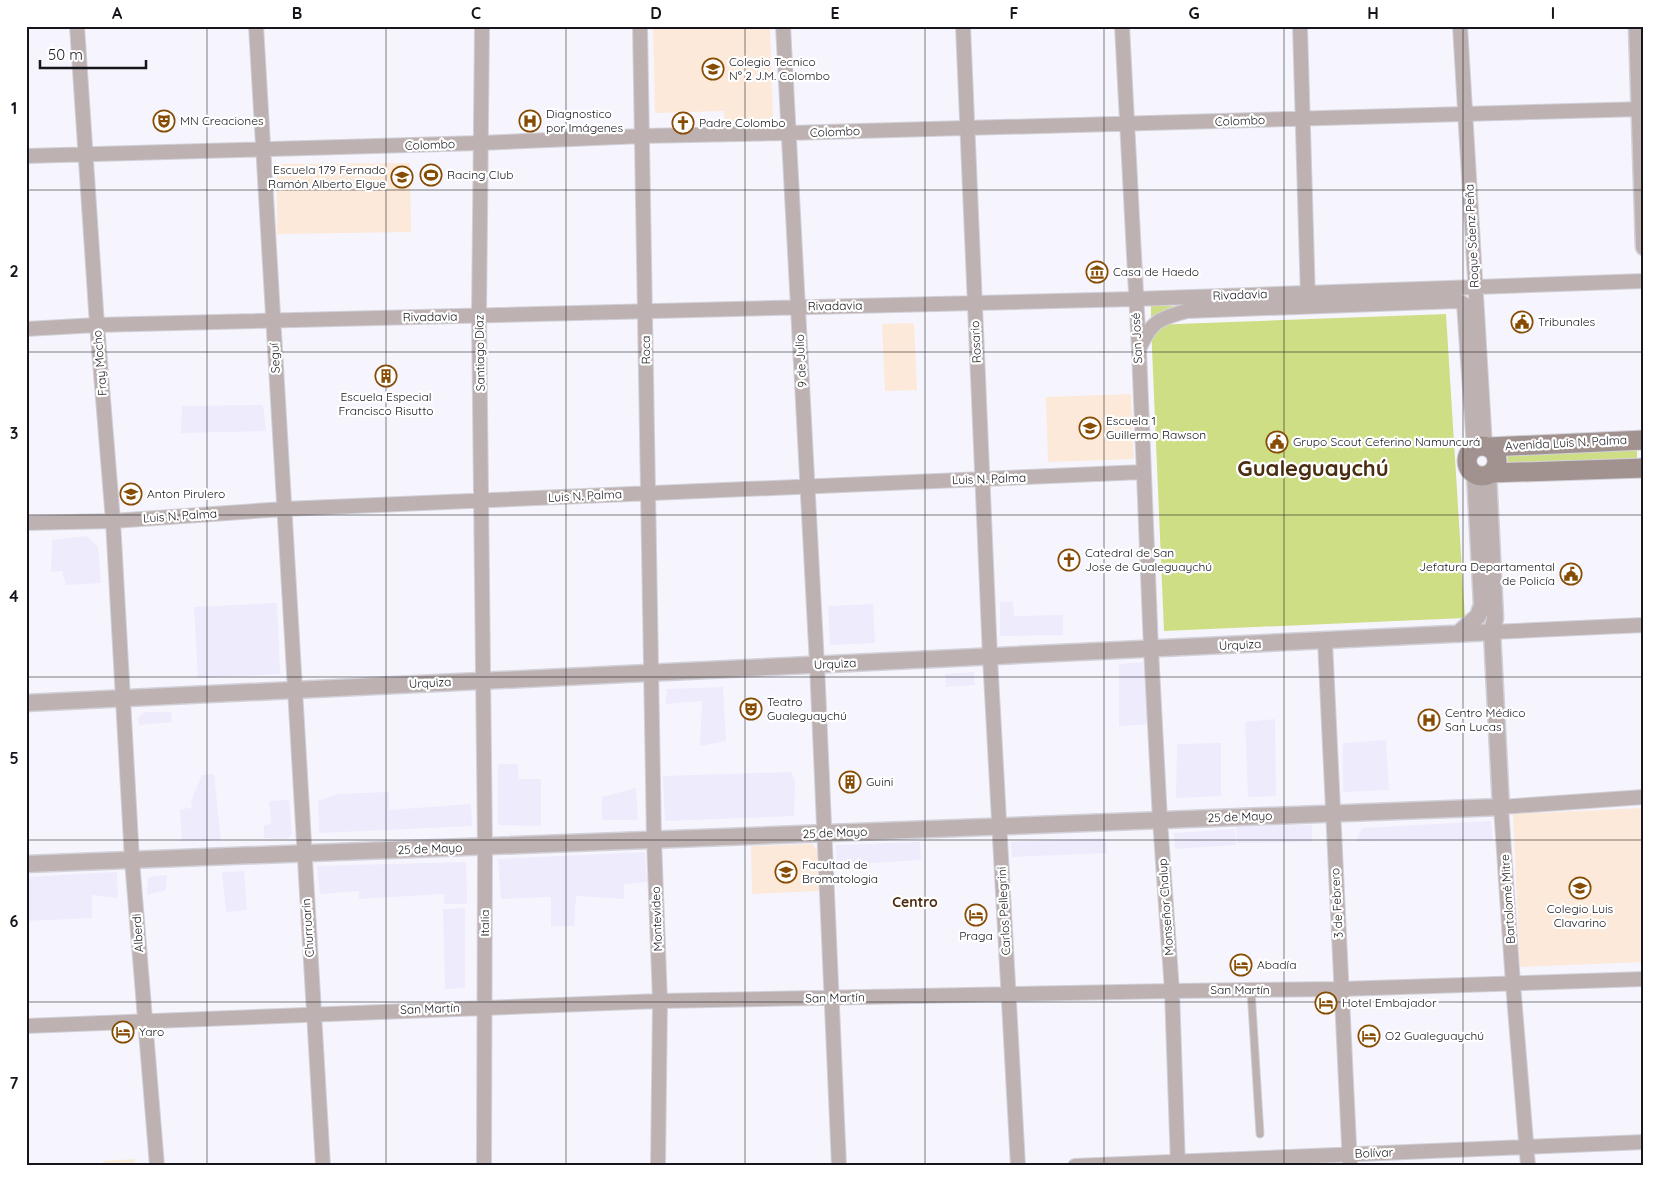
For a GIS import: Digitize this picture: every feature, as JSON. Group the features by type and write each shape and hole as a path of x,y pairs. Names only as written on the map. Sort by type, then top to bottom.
{"main road":[{"name":"Avenida Luis N. Palma","path":"1482,447 1644,440"},
{"path":"1482,447 1496,454 1497,459 1497,464 1485,473 1469,468 1467,463 1468,455 1482,447"},
{"name":"Avenida Luis N. Palma","path":"1485,473 1644,468"}],"street":[{"name":"Fray Mocho","path":"77,26 124,700"},
{"name":"Seguí","path":"256,26 294,690"},
{"name":"Santiago Díaz","path":"482,26 479,316 484,681"},
{"name":"Roca","path":"640,26 652,673"},
{"name":"9 de Julio","path":"784,26 818,665 840,1166"},
{"name":"Rosario","path":"963,26 990,657"},
{"name":"San José","path":"1122,26 1139,350 1151,649"},
{"path":"1300,26 1308,300"},
{"name":"Roque Sáenz Peña","path":"1460,26 1482,447"},
{"path":"1637,26 1644,247"},
{"name":"Colombo","path":"26,156 480,143 642,136 1641,109"},
{"name":"Rivadavia","path":"1139,350 1146,332 1164,317 1188,311 1474,287 1644,281"},
{"name":"Rivadavia","path":"26,328 1135,299 1458,301 1464,304 1482,447"},
{"name":"Luis N. Palma","path":"26,523 113,521 284,509 1143,472"},
{"path":"1485,473 1495,618 1492,632"},
{"path":"1458,634 1478,616 1482,605 1485,473"},
{"name":"Urquiza","path":"26,703 124,700 294,690 1644,625"},
{"name":"Bartolomé Mitre","path":"1492,632 1501,807 1528,1166"},
{"name":"3 de Febrero","path":"1325,641 1349,1160"},
{"name":"Monseñor Chalup","path":"1151,649 1172,991 1178,1164"},
{"name":"Carlos Pellegrini","path":"990,657 1018,1166"},
{"name":"Montevideo","path":"652,673 654,840 660,1001 658,1166"},
{"name":"Italia","path":"484,681 484,1166"},
{"name":"Churruarín","path":"294,690 323,1166"},
{"name":"Alberdi","path":"124,700 132,860 157,1166"},
{"name":"25 de Mayo","path":"26,864 1501,807 1644,797"},
{"name":"San Martín","path":"26,1026 660,1001 1341,989 1644,979"},
{"name":"Bolívar","path":"1075,1166 1349,1160 1527,1147 1644,1142"}],"lane":[{"path":"1251,990 1260,1134"}],"shaded area":[{"name":"Colegio Tecnico Nº 2 J.M. Colombo","path":"653,26 770,26 773,121 725,122 724,111 655,113"},
{"name":"Racing Club","path":"410,163 411,232 277,234 277,164"},
{"path":"914,323 917,390 885,391 882,324"},
{"name":"Escuela 1 Guillermo Rawson","path":"1131,394 1134,459 1048,462 1046,397"},
{"path":"263,405 266,431 181,433 182,406"},
{"path":"87,536 98,547 101,583 66,585 62,571 51,572 52,540"},
{"path":"1013,601 1014,616 1063,615 1063,635 1000,636 1000,602"},
{"path":"277,603 280,674 198,678 194,607"},
{"path":"873,604 875,643 830,645 828,606"},
{"path":"1144,662 1149,724 1119,726 1119,664"},
{"path":"974,672 975,685 946,687 945,674"},
{"path":"723,687 726,741 700,746 702,701 666,704 667,689"},
{"path":"144,712 171,712 172,722 139,725 138,718"},
{"path":"1275,719 1276,796 1248,797 1245,722"},
{"path":"1386,740 1389,790 1343,792 1343,743"},
{"path":"1221,743 1221,796 1176,798 1177,744"},
{"path":"498,764 518,764 518,779 541,779 541,826 498,825"},
{"path":"791,772 795,780 794,816 665,821 663,776"},
{"path":"214,774 221,840 182,841 180,809 192,808 191,801 202,775"},
{"path":"636,788 638,820 602,820 602,797"},
{"path":"389,792 389,810 471,804 472,826 319,833 318,801 338,794"},
{"path":"289,800 292,834 287,839 264,838 264,825 271,824 269,801"},
{"name":"Colegio Luis Clavarino","path":"1644,808 1644,962 1520,967 1513,814"},
{"path":"1491,821 1493,840 1356,841 1362,828"},
{"path":"1312,825 1312,842 1237,843 1236,826"},
{"path":"1235,829 1236,845 1175,849 1174,833"},
{"path":"1106,838 1107,853 1012,857 1011,842"},
{"path":"920,842 921,860 870,863 870,868 837,870 836,845"},
{"name":"Facultad de Bromatologia","path":"812,844 819,852 820,891 752,894 751,846"},
{"path":"645,852 647,882 624,884 624,899 576,896 574,926 551,926 551,897 501,899 498,859"},
{"path":"466,862 467,904 444,904 444,894 359,899 359,891 320,894 317,866"},
{"path":"244,871 247,910 226,912 222,872"},
{"path":"117,872 118,898 92,895 92,918 26,921 26,877"},
{"path":"167,875 166,890 147,895 148,877"},
{"path":"465,908 465,988 445,989 443,909"},
{"path":"135,1159 135,1166 104,1166 103,1161"}],"green space":[{"path":"1151,305 1174,306 1151,317"},
{"path":"1446,314 1465,618 1164,631 1151,325"},
{"path":"1637,448 1637,460 1508,465 1507,454"}],"place":[{"name":"Colegio Tecnico Nº 2 J.M. Colombo","path":"713,69"},
{"name":"MN Creaciones","path":"164,121"},
{"name":"Diagnostico por Imágenes","path":"530,121"},
{"name":"Padre Colombo","path":"683,123"},
{"name":"Racing Club","path":"431,175"},
{"name":"Escuela 179 Fernado Ramón Alberto Elgue","path":"402,177"},
{"name":"Casa de Haedo","path":"1097,272"},
{"name":"Tribunales","path":"1522,322"},
{"name":"Escuela Especial Francisco Risutto","path":"386,376"},
{"name":"Escuela 1 Guillermo Rawson","path":"1090,428"},
{"name":"Grupo Scout Ceferino Namuncurá","path":"1277,442"},
{"name":"Anton Pirulero","path":"131,494"},
{"name":"Catedral de San Jose de Gualeguaychú","path":"1069,560"},
{"name":"Jefatura Departamental de Policía","path":"1571,574"},
{"name":"Teatro Gualeguaychú","path":"751,709"},
{"name":"Centro Médico San Lucas","path":"1429,720"},
{"name":"Guini","path":"850,782"},
{"name":"Facultad de Bromatologia","path":"786,872"},
{"name":"Colegio Luis Clavarino","path":"1580,888"},
{"name":"Praga","path":"976,915"},
{"name":"Abadía","path":"1241,965"},
{"name":"Hotel Embajador","path":"1326,1003"},
{"name":"Yaro","path":"123,1032"},
{"name":"O2 Gualeguaychú","path":"1369,1036"}],"district":[{"name":"Gualeguaychú","path":"1313,468"},
{"name":"Centro","path":"915,902"}]}
